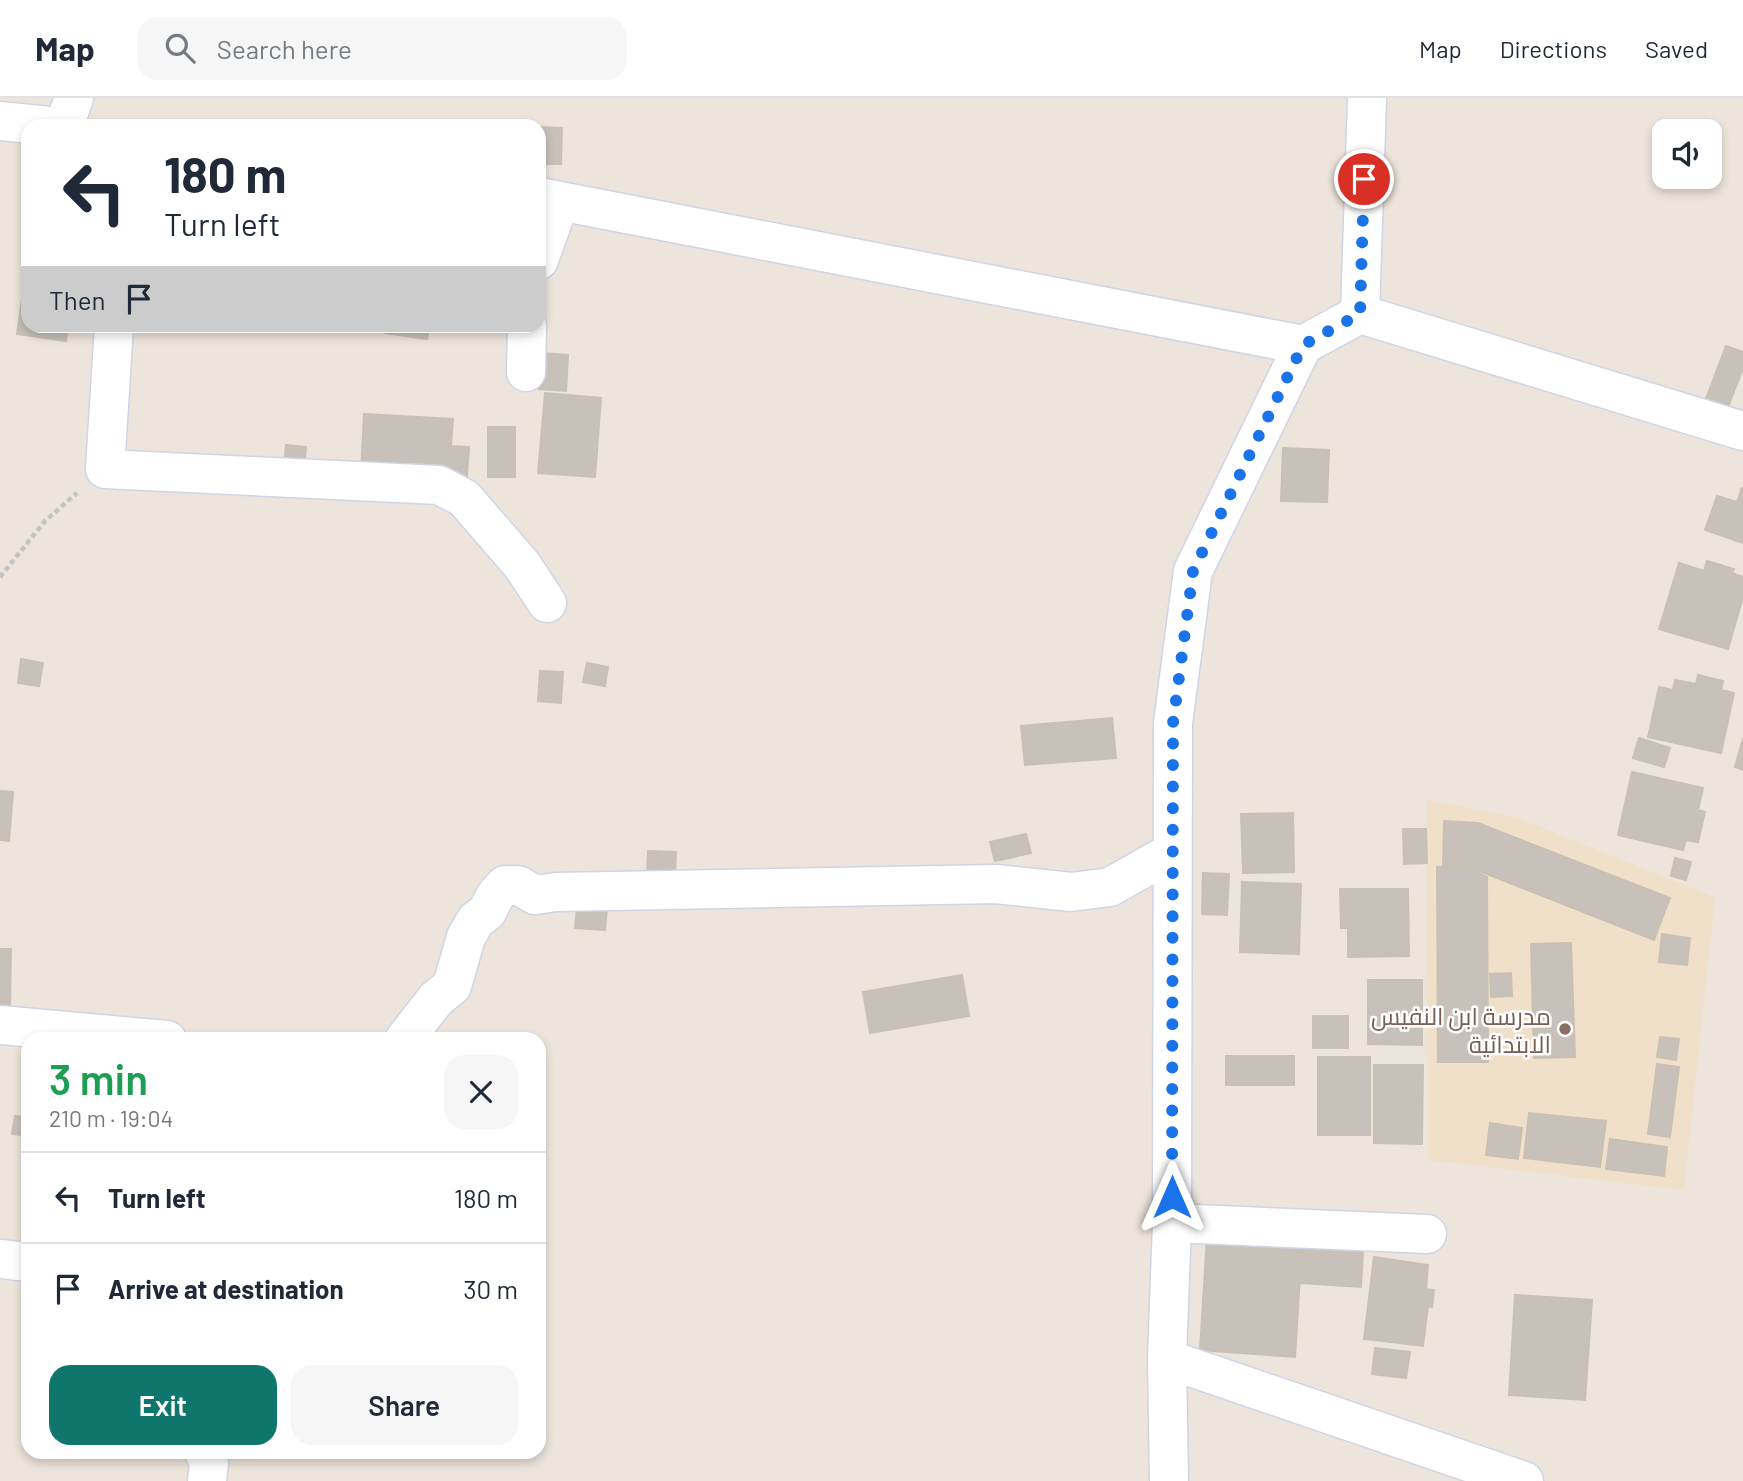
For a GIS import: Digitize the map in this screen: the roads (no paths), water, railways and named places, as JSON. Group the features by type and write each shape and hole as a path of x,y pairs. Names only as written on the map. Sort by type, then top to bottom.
{"street":[{"path":"66,119 74,98"},
{"path":"1360,314 1367,98"},
{"path":"0,121 21,123"},
{"path":"546,217 549,199 1303,345"},
{"path":"1169,1481 1167,1359 1172,1223 1173,723 1193,571 1303,345 1360,314 1743,431"},
{"path":"114,333 104,469 439,485 464,498 522,565 547,603"},
{"path":"526,372 527,333"},
{"path":"410,1032 436,999 452,986 466,937 476,920 487,912 495,896 505,885 518,885 535,895 569,892 996,884 1072,891 1110,887 1172,852"},
{"path":"0,1025 78,1032"},
{"path":"1172,1223 1427,1234"},
{"path":"0,1259 21,1261"},
{"path":"1167,1359 1524,1481"},
{"path":"207,1459 207,1481"}],"place":[{"name":"مدرسة ابن النفيس الابتدائية","path":"1565,1029"}]}
